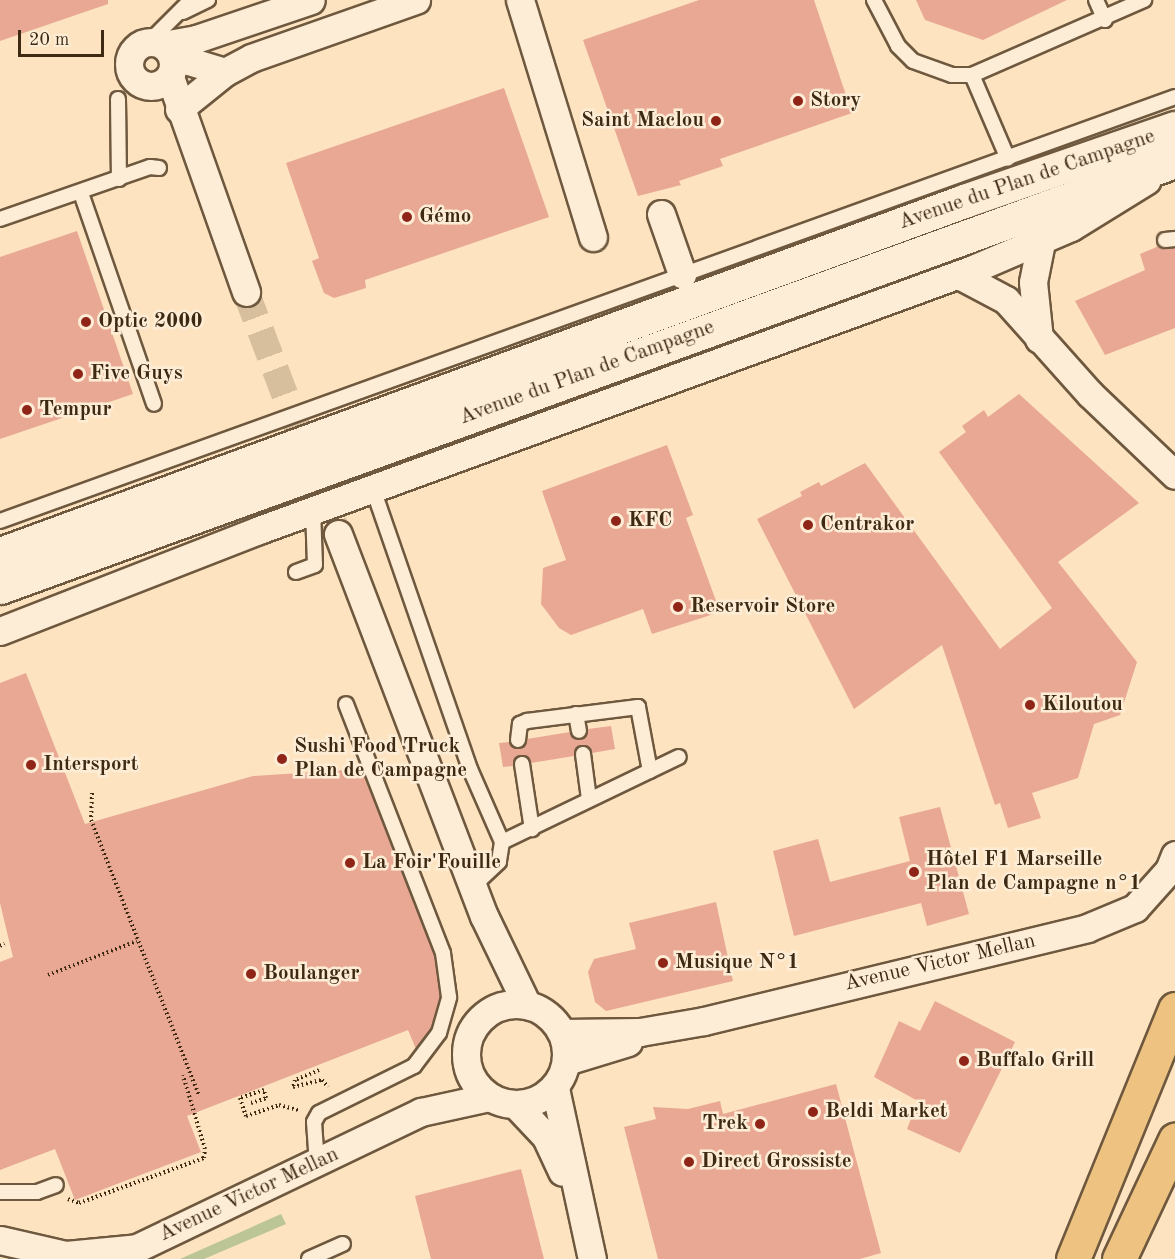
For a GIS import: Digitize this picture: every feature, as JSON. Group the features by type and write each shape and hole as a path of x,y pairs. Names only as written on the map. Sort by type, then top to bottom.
{"highway":[{"path":"1073,1259 1175,1009"},
{"path":"1119,1259 1175,1140"}],"main road":[{"name":"Avenue du Plan de Campagne","path":"0,587 377,463 951,214 1175,128"},
{"name":"Avenue du Plan de Campagne","path":"951,214 1175,161"},
{"name":"Avenue du Plan de Campagne","path":"0,554 377,463"}],"street":[{"path":"161,61 196,39 311,0"},
{"path":"179,109 225,72 251,58 416,0"},
{"path":"520,0 593,237"},
{"path":"161,61 225,72"},
{"path":"161,61 246,292"},
{"path":"0,631 313,510 377,463 966,272 1041,242 1092,216 1175,161"},
{"path":"662,214 682,274"},
{"path":"1040,340 1033,282 1041,242"},
{"path":"966,272 1006,300 1040,340 1175,475"},
{"path":"338,534 484,916 527,1005"},
{"name":"Avenue Victor Mellan","path":"566,1061 678,1027 1087,928 1135,908 1169,870 1175,855"},
{"path":"484,916 493,977 490,1002 471,1032 466,1060 478,1087 489,1097 516,1105 546,1137 584,1228"},
{"path":"480,1020 503,1006 527,1005 542,1011 562,1032 566,1061 555,1088 542,1098 516,1105"},
{"name":"Avenue Victor Mellan","path":"562,1032 632,1033 678,1027"},
{"name":"Avenue Victor Mellan","path":"421,1112 454,1082 466,1060"},
{"path":"555,1088 592,1259"},
{"name":"Avenue Victor Mellan","path":"0,1240 66,1255 94,1257 137,1248 317,1164 421,1112 489,1097"}],"lane":[{"path":"161,61 178,14 191,0"},
{"path":"178,14 208,0"},
{"path":"874,0 898,46 912,61 930,71 972,75 1105,20 1144,0"},
{"path":"1096,0 1105,20"},
{"path":"972,75 1008,159"},
{"path":"0,520 352,385 682,274 951,214 1008,159 1175,97"},
{"path":"118,99 119,178"},
{"path":"0,219 81,193 150,167 159,168"},
{"path":"933,168 951,214 966,272"},
{"path":"81,193 154,404"},
{"path":"352,385 470,769 502,842 499,862 473,886"},
{"path":"296,572 315,564 313,510"},
{"path":"317,1164 316,1117 414,1066 439,1033 449,997 444,953 346,704"},
{"path":"518,740 520,724 576,714 638,707 650,771"},
{"path":"576,714 579,731"},
{"path":"583,754 590,800"},
{"path":"502,842 679,757"},
{"path":"522,764 532,829"},
{"path":"0,1192 37,1192 56,1185"},
{"path":"309,1259 343,1244"}],"path":[{"path":"92,793 91,820 199,1096"},
{"path":"48,975 137,941"},
{"path":"318,1082 293,1087 295,1080 319,1070"},
{"path":"56,1185 69,1202 79,1203 204,1158 206,1149 183,1075"},
{"path":"251,1103 266,1098 264,1090 240,1098 246,1116 283,1104 316,1117"}],"green space":[{"path":"281,1214 286,1224 204,1259 180,1259"}],"building":[{"path":"0,0 108,0 108,4 0,41"},
{"path":"699,0 814,0 852,113 720,159 723,166 679,181 681,185 638,196 583,40"},
{"path":"916,0 1067,0 983,40 925,20"},
{"path":"504,88 549,217 365,280 366,288 334,298 324,293 312,261 319,258 286,163"},
{"path":"77,231 133,394 0,439 0,257"},
{"path":"1159,246 1175,248 1175,328 1105,355 1075,301 1145,270 1140,254"},
{"path":"1019,394 1139,503 1058,562 1137,662 1120,715 1094,724 1078,778 1032,793 1041,818 1008,828 1000,803 995,805 942,645 854,709 757,519 802,496 800,492 819,482 821,486 865,463 1000,649 1052,608 939,452 966,432 962,426 984,410 988,417"},
{"path":"667,445 693,515 686,518 720,612 652,634 643,609 571,635 559,628 541,604 543,568 566,560 542,491"},
{"path":"26,673 85,824 253,776 362,769 434,955 440,997 431,1029 416,1049 408,1030 187,1116 201,1152 75,1200 55,1149 0,1170 0,962 13,957 0,903 0,683"},
{"path":"611,726 615,749 592,753 581,745 574,756 531,763 520,755 513,766 503,767 499,743 509,742 521,748 527,739 570,732 580,740 588,729"},
{"name":"Hôtel F1 Marseille Plan de Campagne n°1","path":"940,807 969,914 927,926 921,903 794,936 773,851 818,839 830,882 910,861 899,817"},
{"path":"716,902 733,981 606,1011 595,1002 588,972 594,959 636,949 629,923"},
{"path":"935,1001 1015,1042 960,1153 907,1129 918,1101 874,1077 899,1021 920,1031"},
{"path":"836,1084 881,1253 860,1259 658,1259 624,1127 656,1119 653,1107 688,1109 720,1101 723,1114"},
{"path":"521,1169 544,1259 431,1259 415,1196"}],"tunnel":[{"path":"246,292 338,534"}],"place":[{"name":"Story","path":"798,101"},
{"name":"Saint Maclou","path":"716,121"},
{"name":"Gémo","path":"407,217"},
{"name":"Optic 2000","path":"86,322"},
{"name":"Five Guys","path":"78,374"},
{"name":"Tempur","path":"27,410"},
{"name":"KFC","path":"616,521"},
{"name":"Centrakor","path":"808,525"},
{"name":"Reservoir Store","path":"678,607"},
{"name":"Kiloutou","path":"1030,705"},
{"name":"Sushi Food Truck Plan de Campagne","path":"282,759"},
{"name":"Intersport","path":"31,765"},
{"name":"La Foir'Fouille","path":"350,863"},
{"name":"Hôtel F1 Marseille Plan de Campagne n°1","path":"914,872"},
{"name":"Musique N°1","path":"663,963"},
{"name":"Boulanger","path":"251,974"},
{"name":"Buffalo Grill","path":"964,1061"},
{"name":"Beldi Market","path":"813,1112"},
{"name":"Trek","path":"760,1124"},
{"name":"Direct Grossiste","path":"689,1162"}]}
